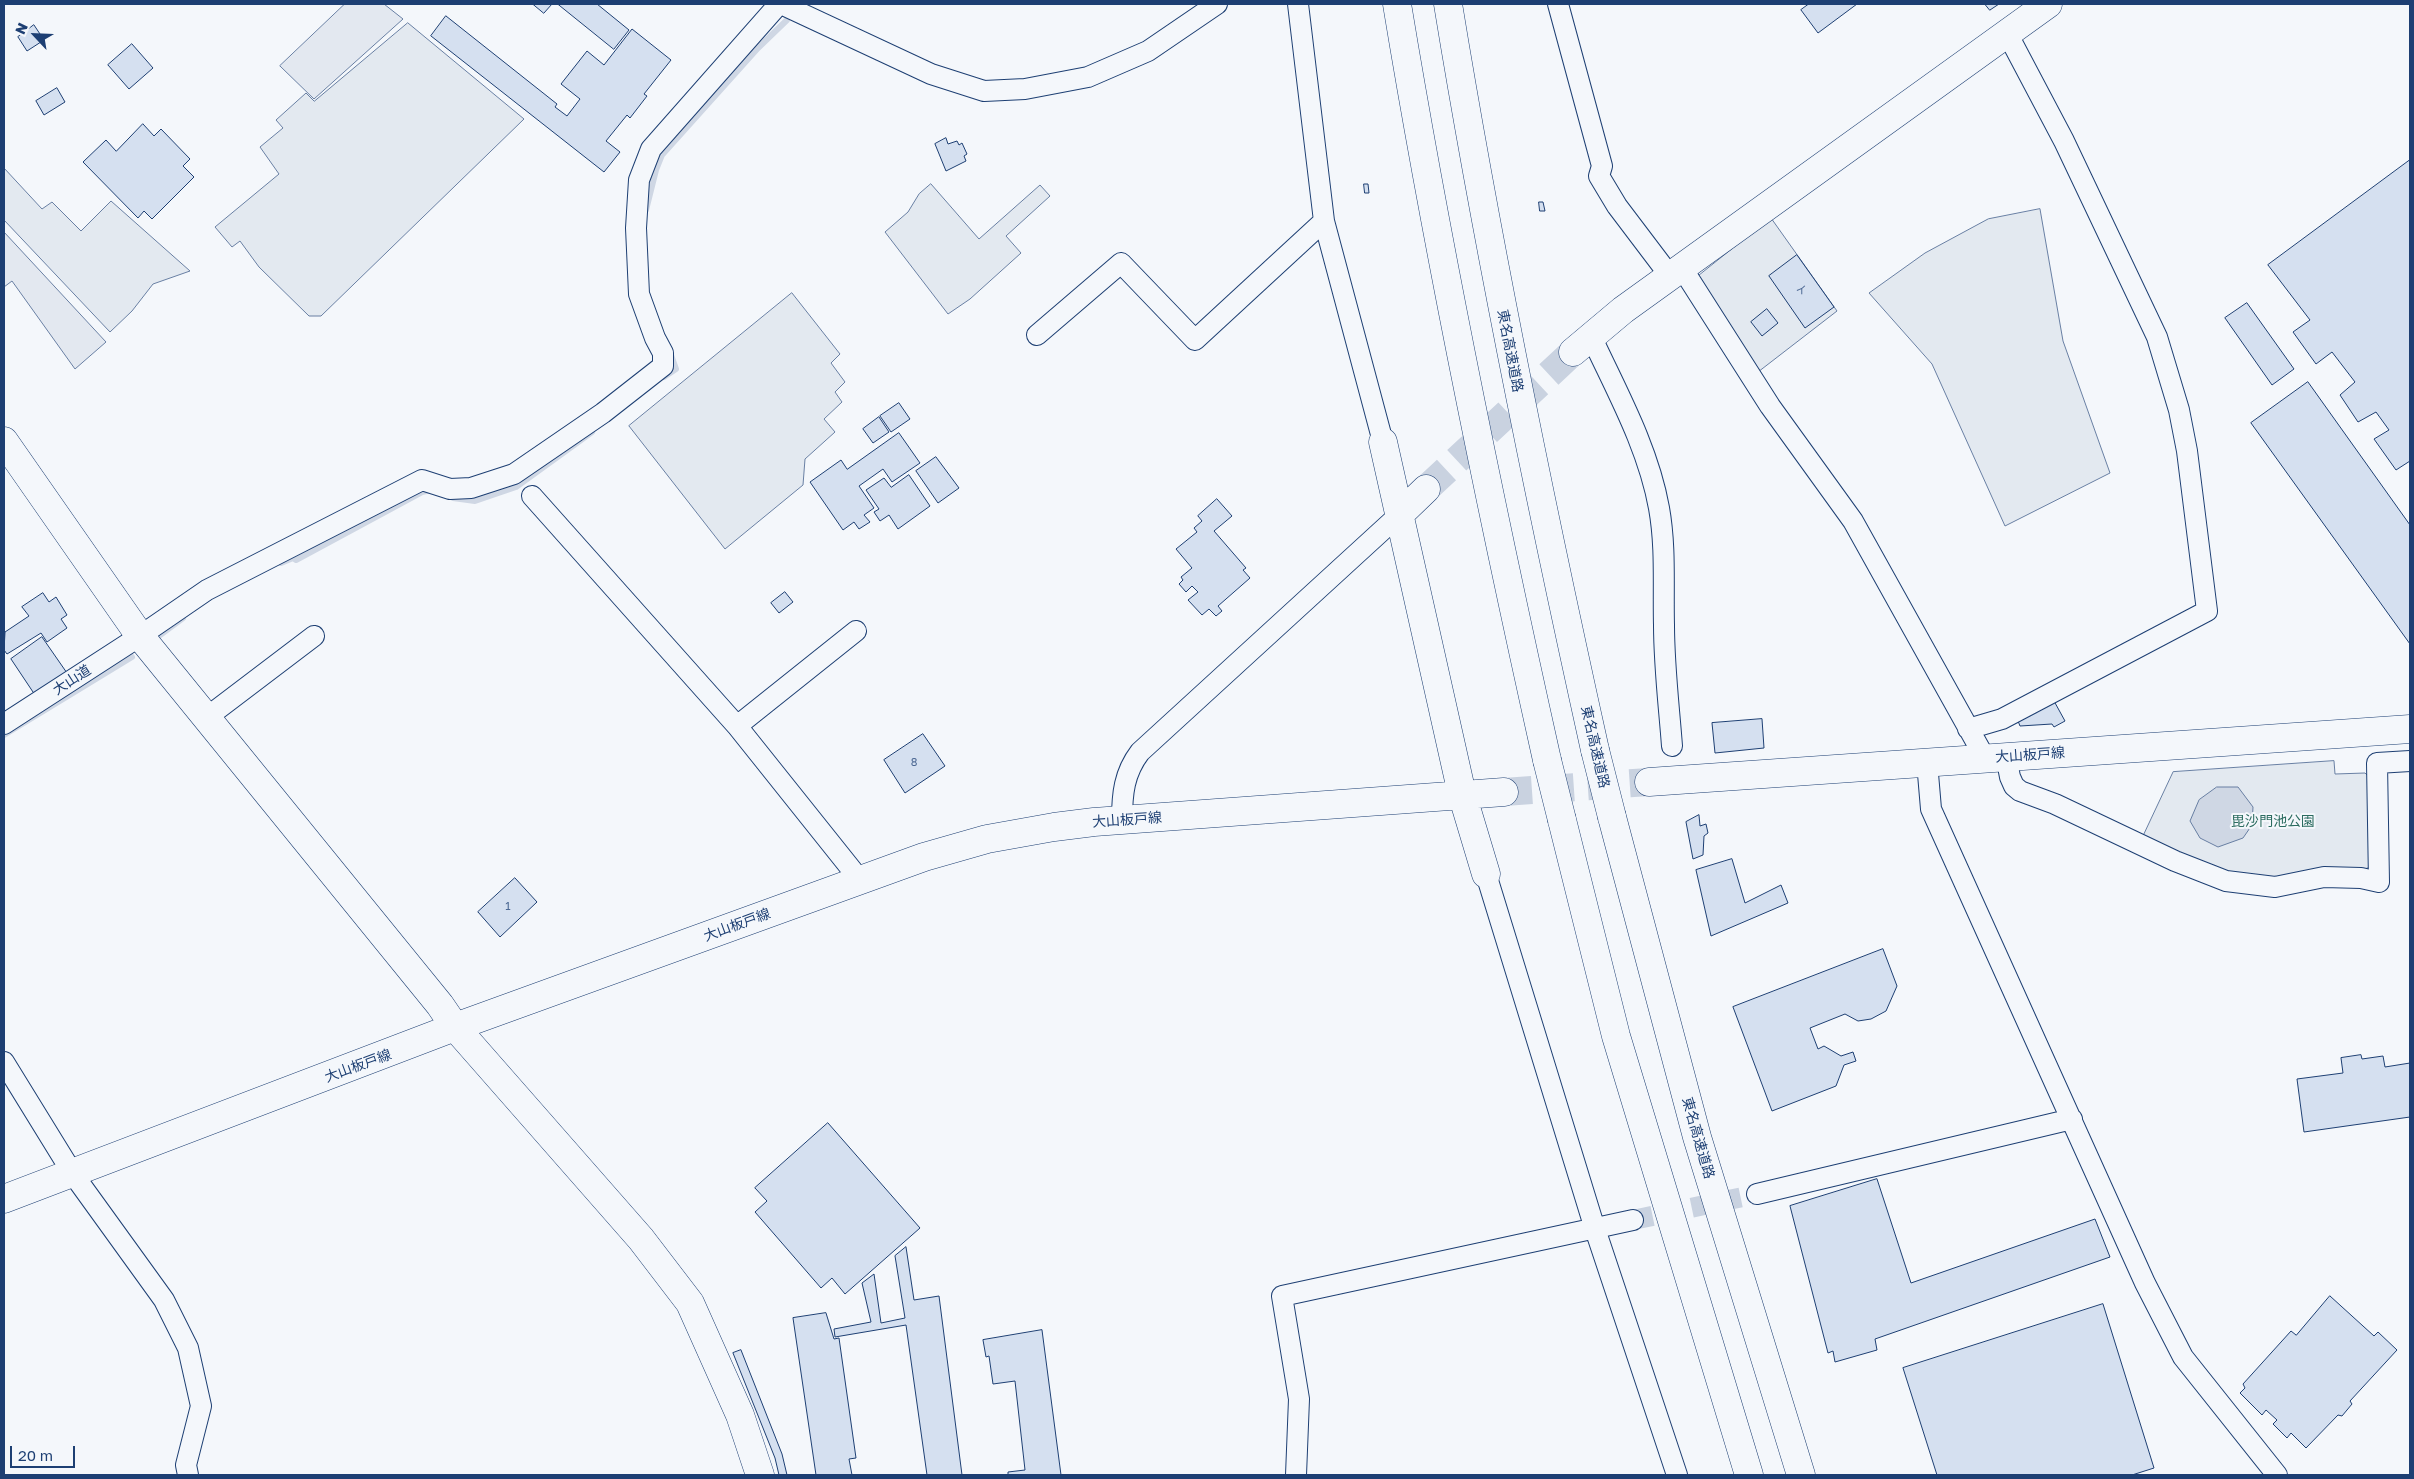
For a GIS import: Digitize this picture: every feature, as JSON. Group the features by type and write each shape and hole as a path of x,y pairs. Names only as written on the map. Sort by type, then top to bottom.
{"main road":[{"path":"1397,4 1454,328 1494,521 1547,760 1616,1036 1749,1475"},
{"name":"東名高速道路","path":"1448,4 1476,176 1505,327 1543,518 1595,750 1697,1137 1801,1475"},
{"path":"1582,344 1676,272 2048,4"},
{"path":"4,441 140,636 440,1005 455,1027 641,1239 690,1303 740,1415 760,1475"},
{"path":"1382,442 1462,794 1486,874"},
{"path":"1399,515 1426,489"},
{"name":"大山板戸線","path":"1650,782 2196,742 2410,729"},
{"name":"大山板戸線","path":"4,1199 397,1051 455,1027 924,857 987,839 1054,826 1504,792"}],"street":[{"path":"787,7 931,74 957,84 984,91 1025,89 1088,77 1148,51 1217,4"},
{"path":"1298,4 1324,221 1382,442"},
{"path":"1558,4 1602,166 1598,176 1617,206 1676,272 1853,521 1968,729 1996,757 2014,786 2020,791 2055,804 2176,861 2226,882 2275,887 2324,877 2361,878 2378,882 2377,763 2410,761"},
{"name":"大山道","path":"4,724 232,575 422,480 450,489 471,488 515,476 603,413 663,366 663,353 655,338 640,294 636,228 639,180 651,149 787,7"},
{"path":"1968,729 2002,719 2207,611 2187,451 2179,410 2157,337 2064,141 2007,33"},
{"path":"1037,334 1122,263 1196,340 1324,221"},
{"path":"1582,344 1632,422 1647,463 1659,508 1665,564 1664,625 1672,746"},
{"path":"532,496 737,726 860,880"},
{"path":"1122,820 1126,777 1131,764 1140,752 1399,515"},
{"path":"737,726 856,631"},
{"path":"206,718 314,636"},
{"path":"1927,762 1931,809 2145,1283 2183,1358 2277,1475"},
{"path":"1486,874 1595,1229 1677,1475"},
{"path":"4,1062 74,1174 164,1300 188,1348 201,1406 186,1464 188,1475"},
{"path":"1757,1194 2072,1119"},
{"path":"1296,1475 1299,1399 1282,1296 1633,1220"}],"green space":[{"path":"408,23 524,119 321,316 309,316 259,267 240,241 232,247 215,227 279,174 260,147 283,128 276,120 306,93 314,101"},
{"path":"4,168 42,209 52,202 81,231 111,201 190,271 153,284 132,311 110,332 4,220"},
{"path":"931,184 979,239 1040,185 1050,196 1006,236 1021,253 970,299 948,314 885,232 908,212 919,194"},
{"path":"2040,209 2063,341 2110,473 2005,526 1932,364 1869,293 1925,253 1988,219"},
{"path":"1771,218 1837,311 1758,372 1696,278"},
{"path":"792,293 840,354 831,363 845,382 835,392 842,402 824,419 835,432 805,459 803,485 725,549 629,426"},
{"name":"毘沙門池公園","path":"2334,761 2335,774 2365,773 2372,780 2370,867 2360,871 2277,879 2228,876 2142,838 2173,772"}],"shaded area":[{"path":"345,4 384,4 403,19 314,99 280,66"},
{"path":"4,232 106,342 75,369 12,281 4,287"},
{"path":"2217,787 2238,787 2253,807 2252,825 2243,838 2218,847 2200,838 2190,821 2199,800"}],"building":[{"path":"533,4 552,4 544,13"},
{"path":"558,4 597,4 629,30 614,49"},
{"path":"1809,4 1857,4 1818,33 1801,10"},
{"path":"1985,4 1999,4 1990,10"},
{"path":"446,16 557,104 555,107 567,116 580,99 561,84 587,51 604,65 632,29 671,60 644,94 647,96 630,118 627,115 606,141 620,152 604,172 431,36"},
{"path":"34,25 44,40 27,51 18,37"},
{"path":"132,44 153,68 129,89 108,65"},
{"path":"57,88 65,102 44,115 36,101"},
{"path":"143,124 154,136 161,129 190,159 183,166 194,177 152,219 144,211 138,218 83,162 106,140 116,151"},
{"path":"946,138 948,144 957,141 959,145 962,143 967,154 964,156 966,161 946,171 935,144"},
{"path":"2410,160 2410,461 2396,470 2374,439 2389,430 2376,412 2358,422 2340,395 2355,382 2332,352 2316,364 2293,332 2310,320 2268,265"},
{"path":"1364,184 1368,184 1369,193 1365,193"},
{"path":"1539,202 1543,202 1545,211 1540,211"},
{"path":"1797,255 1834,307 1805,328 1769,276"},
{"path":"2247,303 2294,369 2272,385 2225,318"},
{"path":"1767,309 1778,323 1762,336 1751,322"},
{"path":"2308,382 2410,525 2410,644 2251,423"},
{"path":"899,403 910,419 891,432 880,416"},
{"path":"879,417 889,432 873,443 863,429"},
{"path":"899,433 920,463 892,482 883,469 859,486 874,508 864,515 870,522 859,529 854,522 843,530 810,482 841,460 847,469"},
{"path":"936,457 959,488 938,503 916,471"},
{"path":"909,475 930,506 898,529 889,515 880,521 874,512 879,509 866,490 884,478 891,487"},
{"path":"1217,499 1232,516 1214,531 1246,568 1243,570 1250,578 1218,606 1222,611 1216,616 1209,609 1202,615 1188,600 1198,592 1192,586 1186,592 1179,584 1183,580 1181,577 1192,568 1176,549 1197,532 1194,528 1202,521 1198,516"},
{"path":"785,592 793,602 779,613 771,603"},
{"path":"43,593 49,602 56,597 67,615 61,619 67,628 47,642 41,633 7,654 4,650 5,632 29,616 22,607"},
{"path":"42,637 67,673 35,695 11,659"},
{"path":"2054,701 2065,721 2054,727 2052,724 2020,726 2018,721"},
{"path":"1762,719 1764,748 1715,753 1712,723"},
{"path":"923,734 945,766 905,793 884,760"},
{"path":"1699,815 1700,826 1706,824 1708,833 1704,836 1703,855 1693,859 1686,822"},
{"path":"1732,859 1745,903 1781,885 1788,903 1711,936 1696,870"},
{"path":"515,878 537,902 500,937 478,912"},
{"path":"1883,949 1897,986 1886,1011 1871,1019 1858,1021 1845,1014 1810,1028 1818,1049 1824,1046 1841,1056 1853,1052 1856,1061 1844,1065 1836,1086 1772,1111 1733,1007"},
{"path":"2361,1055 2362,1059 2383,1056 2385,1067 2410,1063 2410,1117 2304,1132 2297,1079 2343,1073 2341,1058"},
{"path":"828,1123 920,1228 845,1294 832,1278 821,1288 755,1212 767,1201 755,1188"},
{"path":"1877,1179 1911,1283 2095,1219 2110,1257 1875,1339 1877,1350 1835,1362 1833,1351 1828,1353 1790,1206"},
{"path":"906,1247 914,1300 939,1296 962,1475 927,1475 906,1325 835,1337 834,1329 871,1322 862,1283 874,1274 881,1323 905,1318 895,1256"},
{"path":"2330,1296 2374,1336 2378,1332 2397,1350 2350,1401 2352,1404 2342,1416 2338,1415 2306,1448 2291,1433 2287,1438 2273,1424 2277,1420 2266,1410 2262,1415 2240,1393 2245,1388 2243,1384 2291,1331 2296,1335"},
{"path":"2103,1304 2154,1468 2132,1475 1937,1475 1903,1368"},
{"path":"826,1313 834,1339 839,1338 856,1458 849,1459 852,1475 816,1475 793,1318"},
{"path":"1042,1330 1061,1475 1008,1475 1008,1472 1025,1470 1015,1381 993,1384 989,1356 986,1357 983,1340"},
{"path":"741,1350 782,1454 787,1475 779,1475 775,1458 733,1353"}],"waterway":[{"path":"646,210 656,170 662,155 758,48 787,20 791,12"},
{"path":"664,377 676,369 671,355"},
{"path":"453,498 475,501 516,487 592,432"},
{"path":"281,563 293,558 296,560 422,492 431,490"},
{"path":"156,638 183,618"},
{"path":"4,735 132,657"}],"tunnel":[{"path":"1426,489 1573,352"},
{"path":"1504,792 1649,782"},
{"path":"1633,1220 1757,1194"}]}
